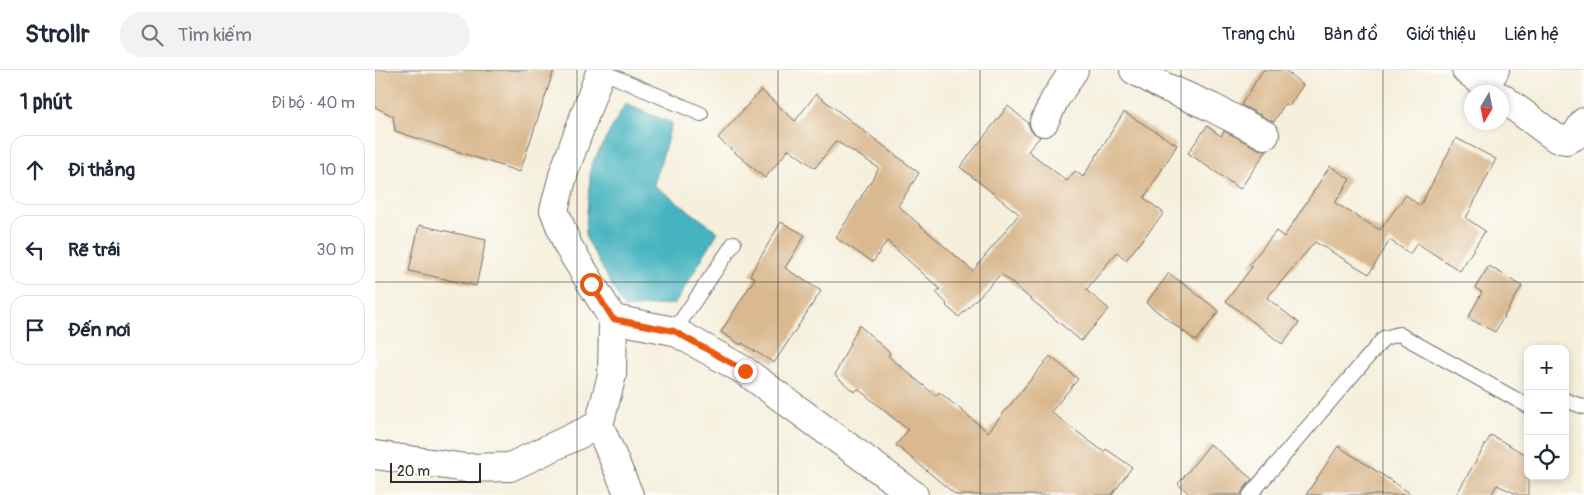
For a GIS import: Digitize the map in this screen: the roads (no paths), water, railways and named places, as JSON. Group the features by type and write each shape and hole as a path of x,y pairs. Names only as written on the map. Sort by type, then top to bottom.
{"street":[{"path":"1044,122 1055,99 1074,70"},
{"path":"1134,70 1265,135"},
{"path":"601,71 563,172 554,210 568,246 613,319 613,375 599,425 629,495"},
{"path":"1489,83 1556,138 1566,140 1575,136 1584,122"},
{"path":"613,319 674,331 745,371 914,495"},
{"path":"375,455 466,468 509,467 599,425"}],"lane":[{"path":"601,71 701,114"},
{"path":"674,331 733,243"},
{"path":"1250,495 1384,338 1399,334 1524,404"},
{"path":"1569,401 1584,407"}],"water":[{"path":"625,104 672,123 654,185 718,232 675,304 624,308 585,236 591,165"}]}
